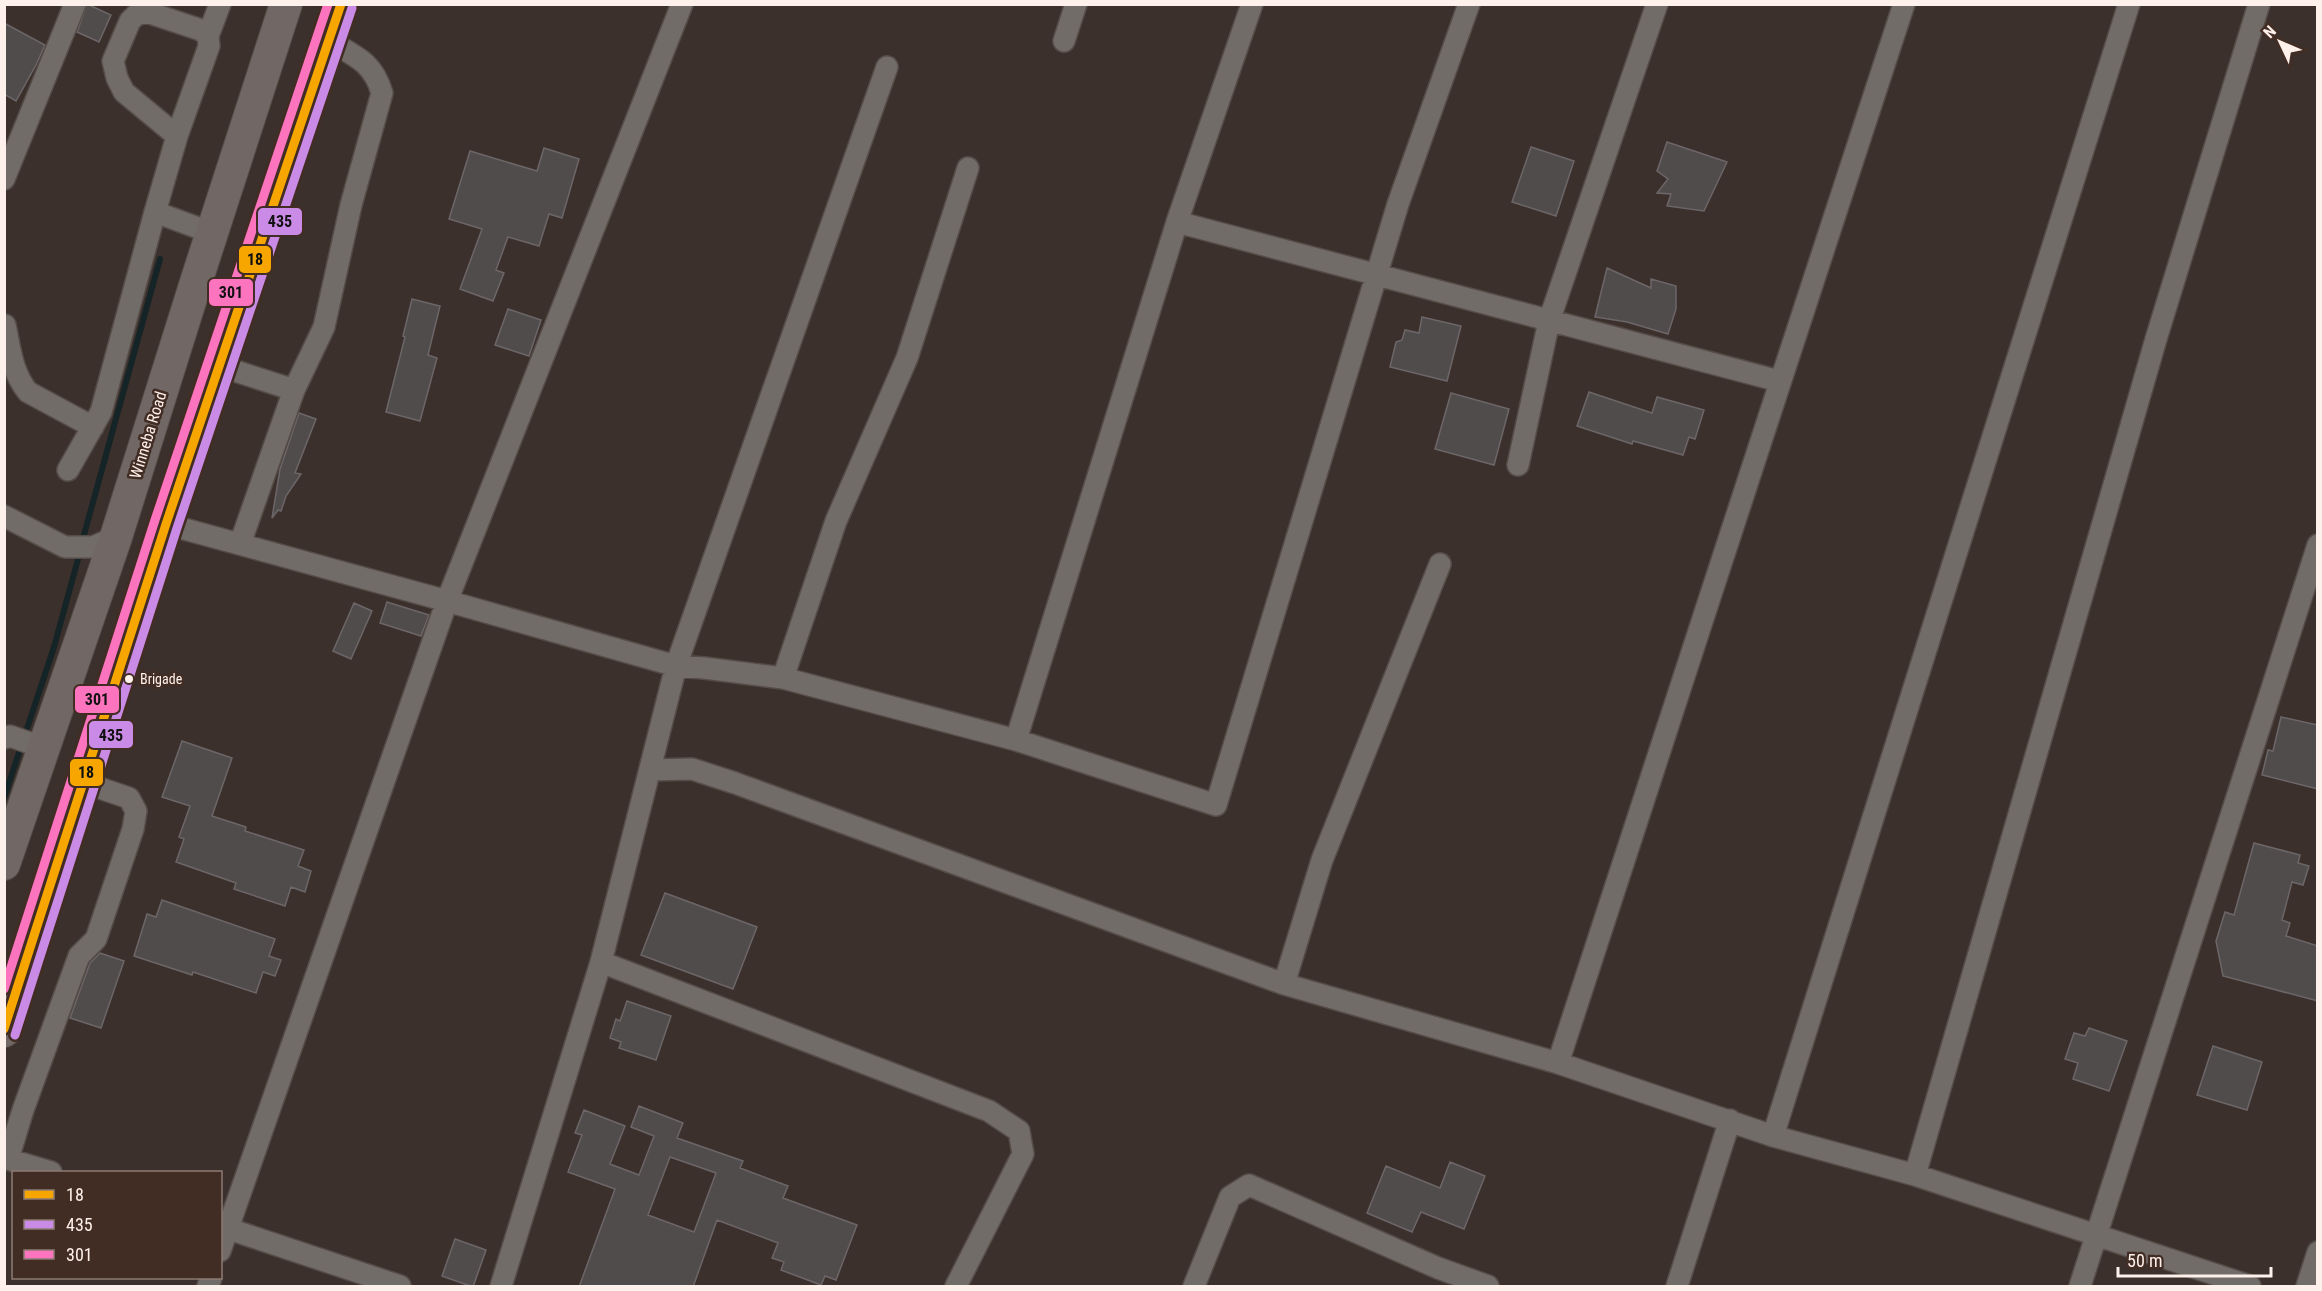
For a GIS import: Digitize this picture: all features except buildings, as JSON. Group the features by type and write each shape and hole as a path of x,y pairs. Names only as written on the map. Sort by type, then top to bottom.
{"highway":[{"name":"Winneba Road","path":"4,864 116,537 286,4"},
{"path":"4,1031 165,524 341,4"}],"street":[{"path":"4,178 75,4"},
{"path":"68,470 93,427 106,398 155,212 177,136 209,46 208,36 220,4"},
{"path":"400,1287 225,1227 447,601 682,4"},
{"path":"1064,41 1076,4"},
{"path":"1016,740 1178,222 1252,4"},
{"path":"165,524 676,666 783,678 1016,740 1216,805 1376,273 1469,4"},
{"path":"1518,465 1549,321 1657,4"},
{"path":"1558,1063 1904,4"},
{"path":"1773,1136 2128,4"},
{"path":"1915,1174 2156,339 2259,4"},
{"path":"177,136 124,92 117,78 113,61 130,21 136,15 147,12 201,30 208,36"},
{"path":"240,544 294,390 324,327 351,205 382,93 377,76 362,60 329,41"},
{"path":"501,1287 601,962 676,666 887,68"},
{"path":"783,678 836,521 907,358 968,168"},
{"path":"155,212 212,233"},
{"path":"1178,222 1779,381"},
{"path":"5,324 16,372 28,392 93,427"},
{"path":"220,366 294,390"},
{"path":"4,516 65,547 93,547 116,537"},
{"path":"2080,1287 2318,545"},
{"path":"1284,984 1322,860 1440,564"},
{"path":"4,738 10,736 44,748"},
{"path":"650,770 692,769 1284,984 1558,1063 1773,1136 1915,1174 2250,1287"},
{"path":"45,1171 6,1159 79,956 96,939 133,829 136,811 129,798 82,782"},
{"path":"601,962 989,1111 1019,1131 1023,1154 956,1287"},
{"path":"1677,1287 1730,1120"},
{"path":"1194,1287 1230,1197 1249,1185 1435,1277 1488,1287"},
{"path":"2307,1287 2318,1251"}],"waterway":[{"path":"82,542 160,259"},
{"path":"4,798 54,647 80,552"}],"transit line":[{"name":"301","path":"4,989 155,520 328,4"},
{"name":"18","path":"4,1029 166,524 341,4"},
{"name":"435","path":"15,1035 177,528 352,8"}],"place":[{"name":"Brigade","path":"129,679"}]}
